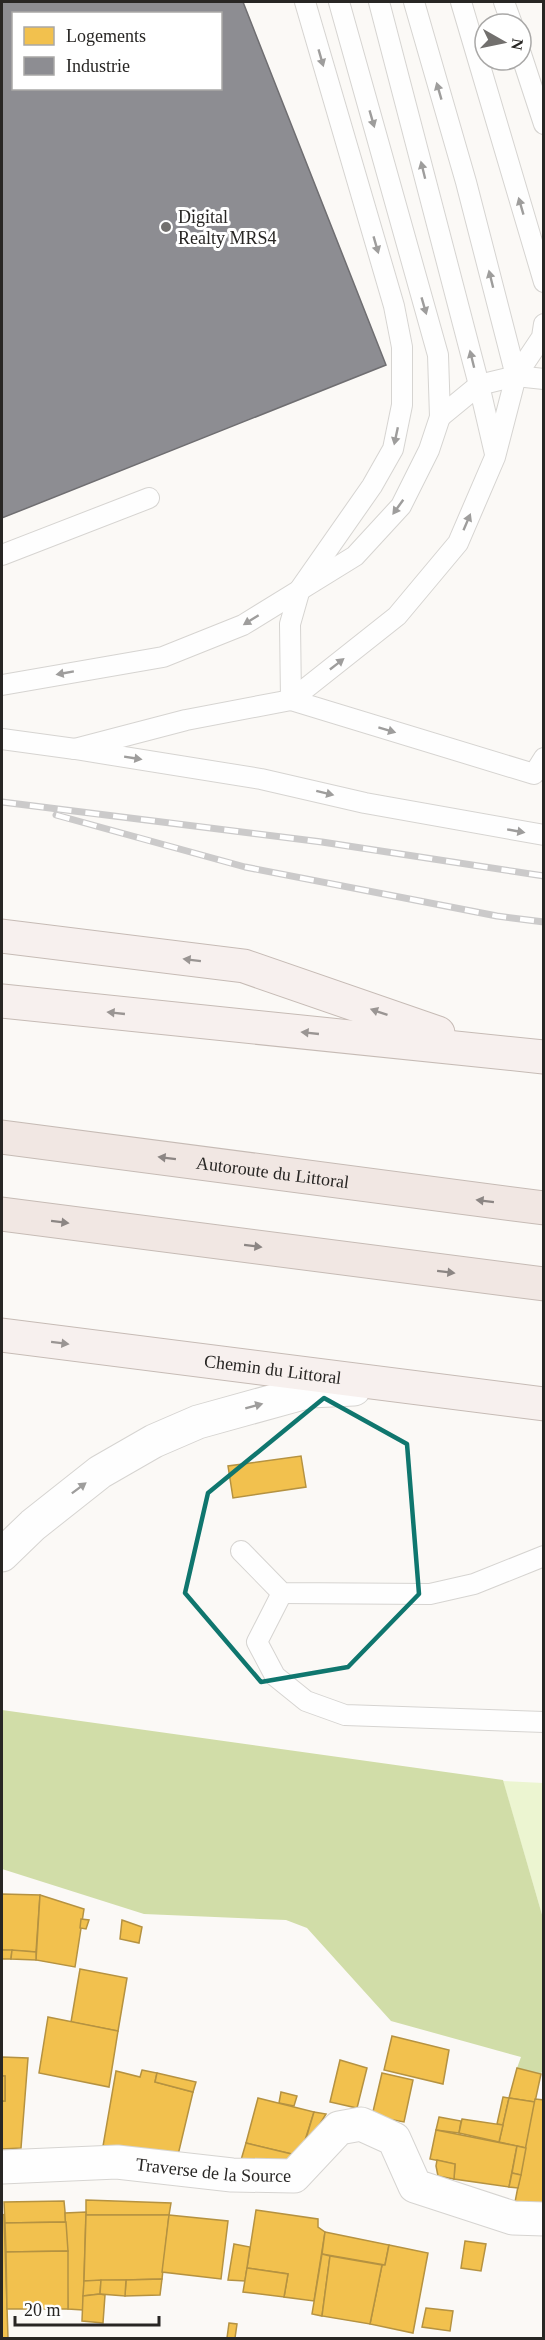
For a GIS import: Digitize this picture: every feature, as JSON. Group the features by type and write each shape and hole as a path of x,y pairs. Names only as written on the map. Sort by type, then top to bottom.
{"highway":[{"name":"Autoroute du Littoral","path":"2,1137 543,1208"},
{"path":"2,1214 543,1284"}],"main road":[{"path":"2,936 244,966 494,1052"},
{"path":"2,1001 543,1057"},
{"name":"Chemin du Littoral","path":"2,1335 543,1404"}],"street":[{"path":"2,1555 33,1525 100,1472 154,1441 198,1422 310,1390 407,1388"},
{"name":"Traverse de la Source","path":"2,2167 117,2162 232,2175 294,2176 339,2128 361,2124 394,2139 414,2186 513,2218 543,2219"}],"lane":[{"path":"291,700 290,624 300,589 372,486 393,449 402,405 402,347 394,306 305,2"},
{"path":"2,685 164,657 243,625 355,556 401,506 429,450 440,417 438,355 339,2"},
{"path":"379,2 479,385 495,457"},
{"path":"414,2 466,182 516,376"},
{"path":"461,2 543,282"},
{"path":"527,72 543,124"},
{"path":"75,749 186,720 291,700 397,616 458,543 495,457 516,376 542,337 543,324"},
{"path":"440,417 479,385 516,376 543,379"},
{"path":"2,555 149,498"},
{"path":"291,700 534,774 543,758"},
{"path":"2,739 261,780 365,803 543,835"},
{"path":"241,1551 282,1593 430,1594 474,1584 543,1556"},
{"path":"282,1593 257,1642 275,1676 306,1701 345,1715 543,1722"}],"highlighted area":[{"path":"324,1398 407,1444 419,1594 348,1667 261,1682 185,1593 208,1493"}],"green space":[{"path":"2,1710 503,1780 543,1918 544,2067 541,2074 517,2068 521,2057 391,2021 307,1928 286,1920 144,1914 2,1869"},
{"path":"503,1781 543,1783 543,1918"}],"building: Logements":[{"path":"301,1456 306,1487 233,1498 228,1466"},
{"path":"2,1894 40,1895 36,1952 2,1950"},
{"path":"40,1895 84,1909 75,1967 36,1960"},
{"path":"81,1919 89,1920 86,1929 80,1928"},
{"path":"122,1920 142,1927 139,1943 120,1939"},
{"path":"2,1950 12,1950 11,1959 2,1959"},
{"path":"12,1950 36,1952 36,1960 11,1959"},
{"path":"80,1969 127,1978 118,2031 71,2022"},
{"path":"48,2017 118,2031 109,2087 39,2073"},
{"path":"392,2036 449,2050 443,2084 384,2070"},
{"path":"2,2057 28,2058 21,2148 2,2149 2,2101 5,2101 5,2076 2,2076"},
{"path":"340,2060 367,2068 357,2108 330,2102"},
{"path":"517,2068 541,2074 535,2102 509,2098"},
{"path":"142,2070 157,2073 155,2082 193,2092 178,2155 103,2146 116,2071 140,2077"},
{"path":"157,2073 196,2082 193,2092 155,2082"},
{"path":"382,2073 413,2080 404,2122 372,2116"},
{"path":"2,2076 5,2076 5,2101 2,2101"},
{"path":"281,2092 297,2096 294,2106 279,2103"},
{"path":"503,2097 509,2098 503,2125 497,2124"},
{"path":"258,2098 314,2112 300,2156 246,2143"},
{"path":"509,2098 535,2102 526,2148 499,2142"},
{"path":"535,2099 544,2100 544,2204 515,2202"},
{"path":"314,2112 326,2114 309,2142 305,2142"},
{"path":"439,2117 461,2121 459,2133 436,2130"},
{"path":"462,2119 503,2125 499,2142 459,2133"},
{"path":"436,2130 517,2146 509,2187 454,2179 455,2164 430,2159"},
{"path":"246,2143 300,2156 292,2165 241,2160"},
{"path":"517,2146 526,2148 521,2175 512,2173"},
{"path":"437,2160 455,2164 454,2179 438,2176"},
{"path":"512,2173 521,2175 518,2188 509,2187"},
{"path":"86,2200 171,2203 169,2215 86,2215"},
{"path":"64,2201 66,2222 5,2223 4,2202"},
{"path":"256,2210 318,2219 318,2227 325,2232 314,2301 284,2297 288,2274 247,2268"},
{"path":"86,2212 83,2310 68,2309 65,2213"},
{"path":"2,2214 4,2215 8,2338 2,2338"},
{"path":"86,2215 169,2215 162,2279 84,2281"},
{"path":"169,2215 228,2221 221,2279 162,2272"},
{"path":"66,2222 68,2251 6,2252 5,2223"},
{"path":"325,2232 389,2245 385,2265 322,2254"},
{"path":"465,2241 486,2244 481,2271 461,2268"},
{"path":"234,2244 250,2247 245,2281 228,2280"},
{"path":"389,2245 428,2253 413,2333 370,2324 382,2265 385,2265"},
{"path":"68,2251 68,2309 7,2309 6,2252"},
{"path":"322,2254 330,2256 322,2316 312,2314"},
{"path":"330,2256 382,2265 370,2324 322,2316"},
{"path":"247,2268 288,2274 284,2297 243,2292"},
{"path":"162,2279 160,2295 125,2296 126,2280"},
{"path":"101,2280 100,2294 83,2296 84,2281"},
{"path":"101,2280 126,2280 125,2296 100,2294"},
{"path":"105,2295 103,2323 82,2321 83,2296"},
{"path":"426,2308 453,2311 450,2331 422,2327"},
{"path":"229,2323 237,2324 235,2338 227,2338"}],"building: Industrie":[{"name":"Digital Realty MRS4","path":"2,2 243,2 386,365 2,518"}],"railway":[{"path":"2,802 322,842 544,876"},
{"path":"56,815 245,867 497,916 544,922"}],"place":[{"name":"Digital Realty MRS4","path":"166,227"}]}
